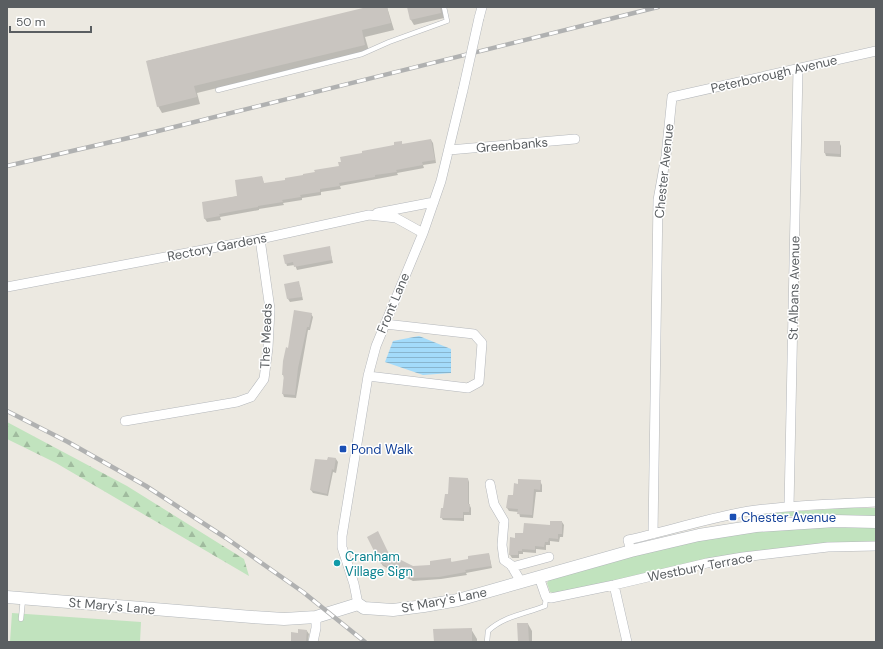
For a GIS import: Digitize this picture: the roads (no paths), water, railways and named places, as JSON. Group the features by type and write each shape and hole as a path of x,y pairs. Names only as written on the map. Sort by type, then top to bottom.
{"main road":[{"name":"St Mary's Lane","path":"7,597 284,618 316,617 358,604 364,608 393,610 458,600 631,551 699,535 756,526 812,522 876,522"}],"street":[{"name":"Front Lane","path":"358,604 354,584 342,547 342,536 368,376 376,346 422,234 441,181 482,7"},
{"name":"Peterborough Avenue","path":"672,97 876,51"},
{"name":"St Albans Avenue","path":"789,507 798,69"},
{"name":"Chester Avenue","path":"654,534 658,200 666,156 672,97"},
{"name":"Greenbanks","path":"449,150 575,140"},
{"path":"370,215 434,202"},
{"name":"Rectory Gardens","path":"7,287 260,239 370,215 396,218 422,234"},
{"name":"The Meads","path":"125,421 237,402 251,397 264,379 268,348 270,309 260,239"},
{"path":"368,376 468,388 479,382 482,343 474,334 385,324"},
{"path":"490,484 494,504 504,521 502,545 504,560 512,567 521,582"},
{"path":"631,551 628,540 750,511 789,507 876,502"},
{"name":"Westbury Terrace","path":"546,597 556,597 707,563 743,557 828,548 876,546"},
{"path":"512,567 549,557"},
{"path":"539,577 546,597"},
{"path":"614,585 627,642"},
{"path":"314,642 316,617"}],"lane":[{"path":"218,90 362,54 389,42 446,21 444,7"},
{"path":"487,642 488,631 494,626 504,620 545,606 546,597"},
{"path":"21,619 23,599"}],"water":[{"path":"419,336 451,349 451,373 423,375 385,362 393,341"}],"railway":[{"path":"7,166 150,133 658,7"},
{"path":"7,411 68,442 146,486 226,538 303,592 365,642"}],"place":[{"name":"Pond Walk","path":"343,449"},
{"name":"Chester Avenue","path":"733,517"},
{"name":"Cranham Village Sign","path":"337,563"}]}
